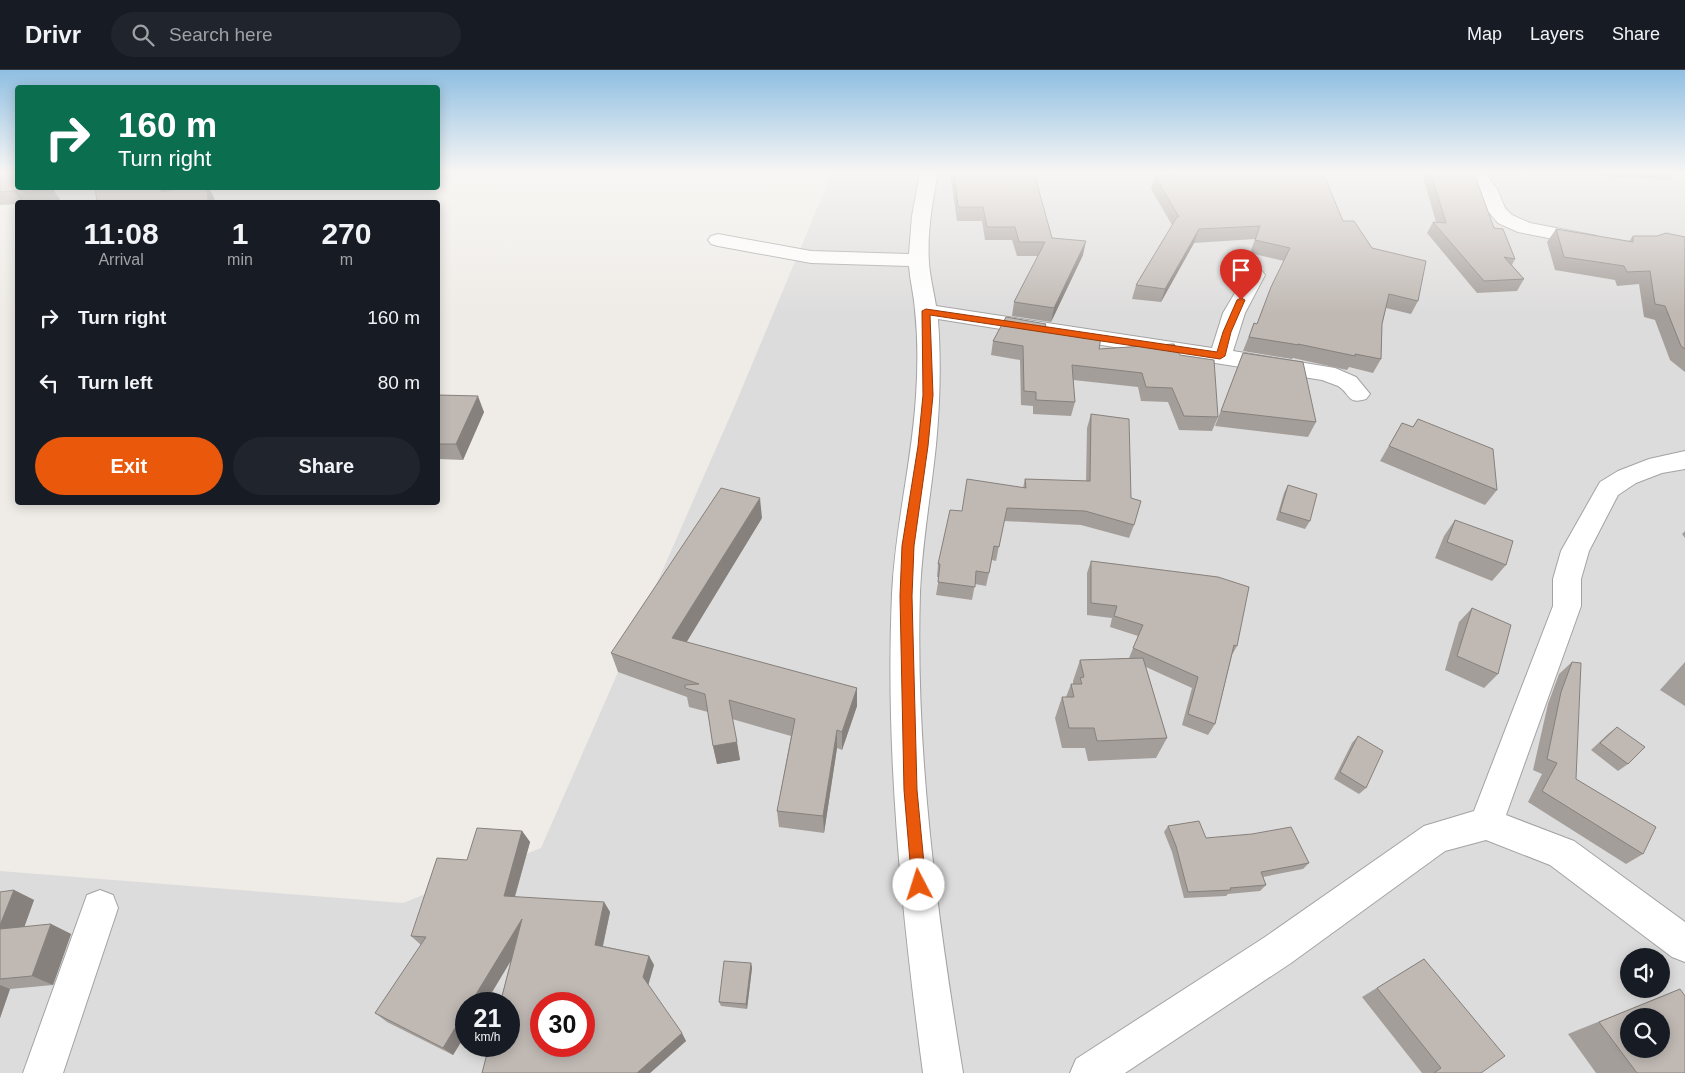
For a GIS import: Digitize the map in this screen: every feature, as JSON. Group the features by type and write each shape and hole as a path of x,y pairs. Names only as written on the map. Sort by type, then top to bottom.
{"street":[{"path":"922,220 919,260 926,311 928,395 923,446 908,546 906,596 907,698 910,790 922,924 944,1073"},
{"path":"1506,220 1514,224 1563,236 1609,242"},
{"path":"718,240 811,257 919,260"},
{"path":"1220,356 1234,313 1255,275"},
{"path":"926,311 1220,356 1336,376 1348,382 1358,394"},
{"path":"1486,824 1567,606 1567,579 1575,551 1589,525 1609,490 1627,477 1658,465 1685,460"},
{"path":"1090,1073 1278,950 1436,837 1486,824 1562,853 1685,944"},
{"path":"43,1073 100,908"}],"shaded area":[{"path":"812,220 1685,220 1685,1073 0,1073 0,871 403,903 541,848 735,405"}],"building":[{"path":"986,220 1047,220 1052,238 1086,241 1054,308 1014,302 1045,242 1019,242 1015,227 987,227"},
{"path":"1175,220 1354,221 1372,248 1426,261 1418,301 1389,294 1382,324 1381,359 1249,337 1254,323 1257,324 1271,287 1290,248 1255,240 1260,226 1199,229 1165,289 1136,285"},
{"path":"1445,220 1491,220 1494,228 1503,229 1515,259 1504,257 1524,279 1484,281 1433,222 1446,223"},
{"path":"1556,229 1633,242 1633,236 1657,236 1666,233 1685,237 1685,349 1681,346 1665,306 1655,304 1650,271 1627,272 1624,266 1564,257"},
{"path":"1006,317 1046,324 1044,328 1101,337 1099,349 1174,344 1180,355 1214,360 1218,417 1184,416 1172,388 1146,387 1142,373 1072,365 1075,402 1036,400 1036,392 1024,391 1023,346 993,341"},
{"path":"1243,353 1303,362 1316,422 1221,411"},
{"path":"440,395 478,396 456,444 440,444"},
{"path":"1091,414 1129,419 1131,498 1141,501 1134,525 1085,511 1007,508 999,547 994,546 989,573 976,571 975,587 938,582 940,564 938,564 950,510 962,511 967,479 1026,488 1025,479 1090,481"},
{"path":"1418,419 1493,449 1497,490 1389,446 1402,423 1413,427"},
{"path":"1288,485 1317,494 1310,521 1280,512"},
{"path":"721,488 760,498 672,638 857,688 842,732 837,730 823,816 777,811 795,719 729,700 737,742 713,746 705,694 685,688 685,685 699,684 611,653"},
{"path":"1455,520 1513,541 1506,565 1447,542"},
{"path":"1091,561 1218,577 1249,587 1237,646 1234,645 1215,724 1188,714 1198,677 1133,648 1143,625 1114,616 1117,606 1091,603"},
{"path":"1472,608 1511,625 1498,674 1457,656"},
{"path":"1143,658 1167,738 1097,741 1094,728 1069,728 1062,697 1074,697 1071,684 1082,684 1080,678 1084,677 1080,660"},
{"path":"1572,662 1581,663 1576,779 1656,827 1643,854 1542,791 1557,763 1547,759 1561,692"},
{"path":"1617,727 1645,747 1628,764 1600,743"},
{"path":"1358,736 1383,751 1366,788 1340,772"},
{"path":"1199,821 1206,838 1252,834 1291,827 1309,863 1261,872 1266,885 1230,888 1231,890 1188,892 1176,846 1168,826"},
{"path":"477,828 522,831 504,896 604,902 595,945 649,956 643,977 682,1033 637,1073 482,1073 486,1057 520,1057 520,992 503,992 522,919 477,992 455,992 455,1028 443,1048 375,1013 426,937 411,936 437,858 467,860"},
{"path":"14,890 0,925 0,892"},
{"path":"51,924 32,976 0,979 0,929"},
{"path":"1424,959 1505,1056 1481,1073 1434,1073 1441,1068 1377,988"},
{"path":"724,961 751,963 746,1004 719,1002"},
{"path":"1680,989 1685,996 1685,1073 1637,1073 1626,1058 1670,1058 1670,1008 1633,1008 1658,998 1670,998 1670,993"},
{"path":"1620,1013 1620,1050 1599,1022"}],"route":[{"path":"919,885 910,790 906,596 908,546 923,446 928,395 926,311 1220,356 1234,313 1241,300"}]}
